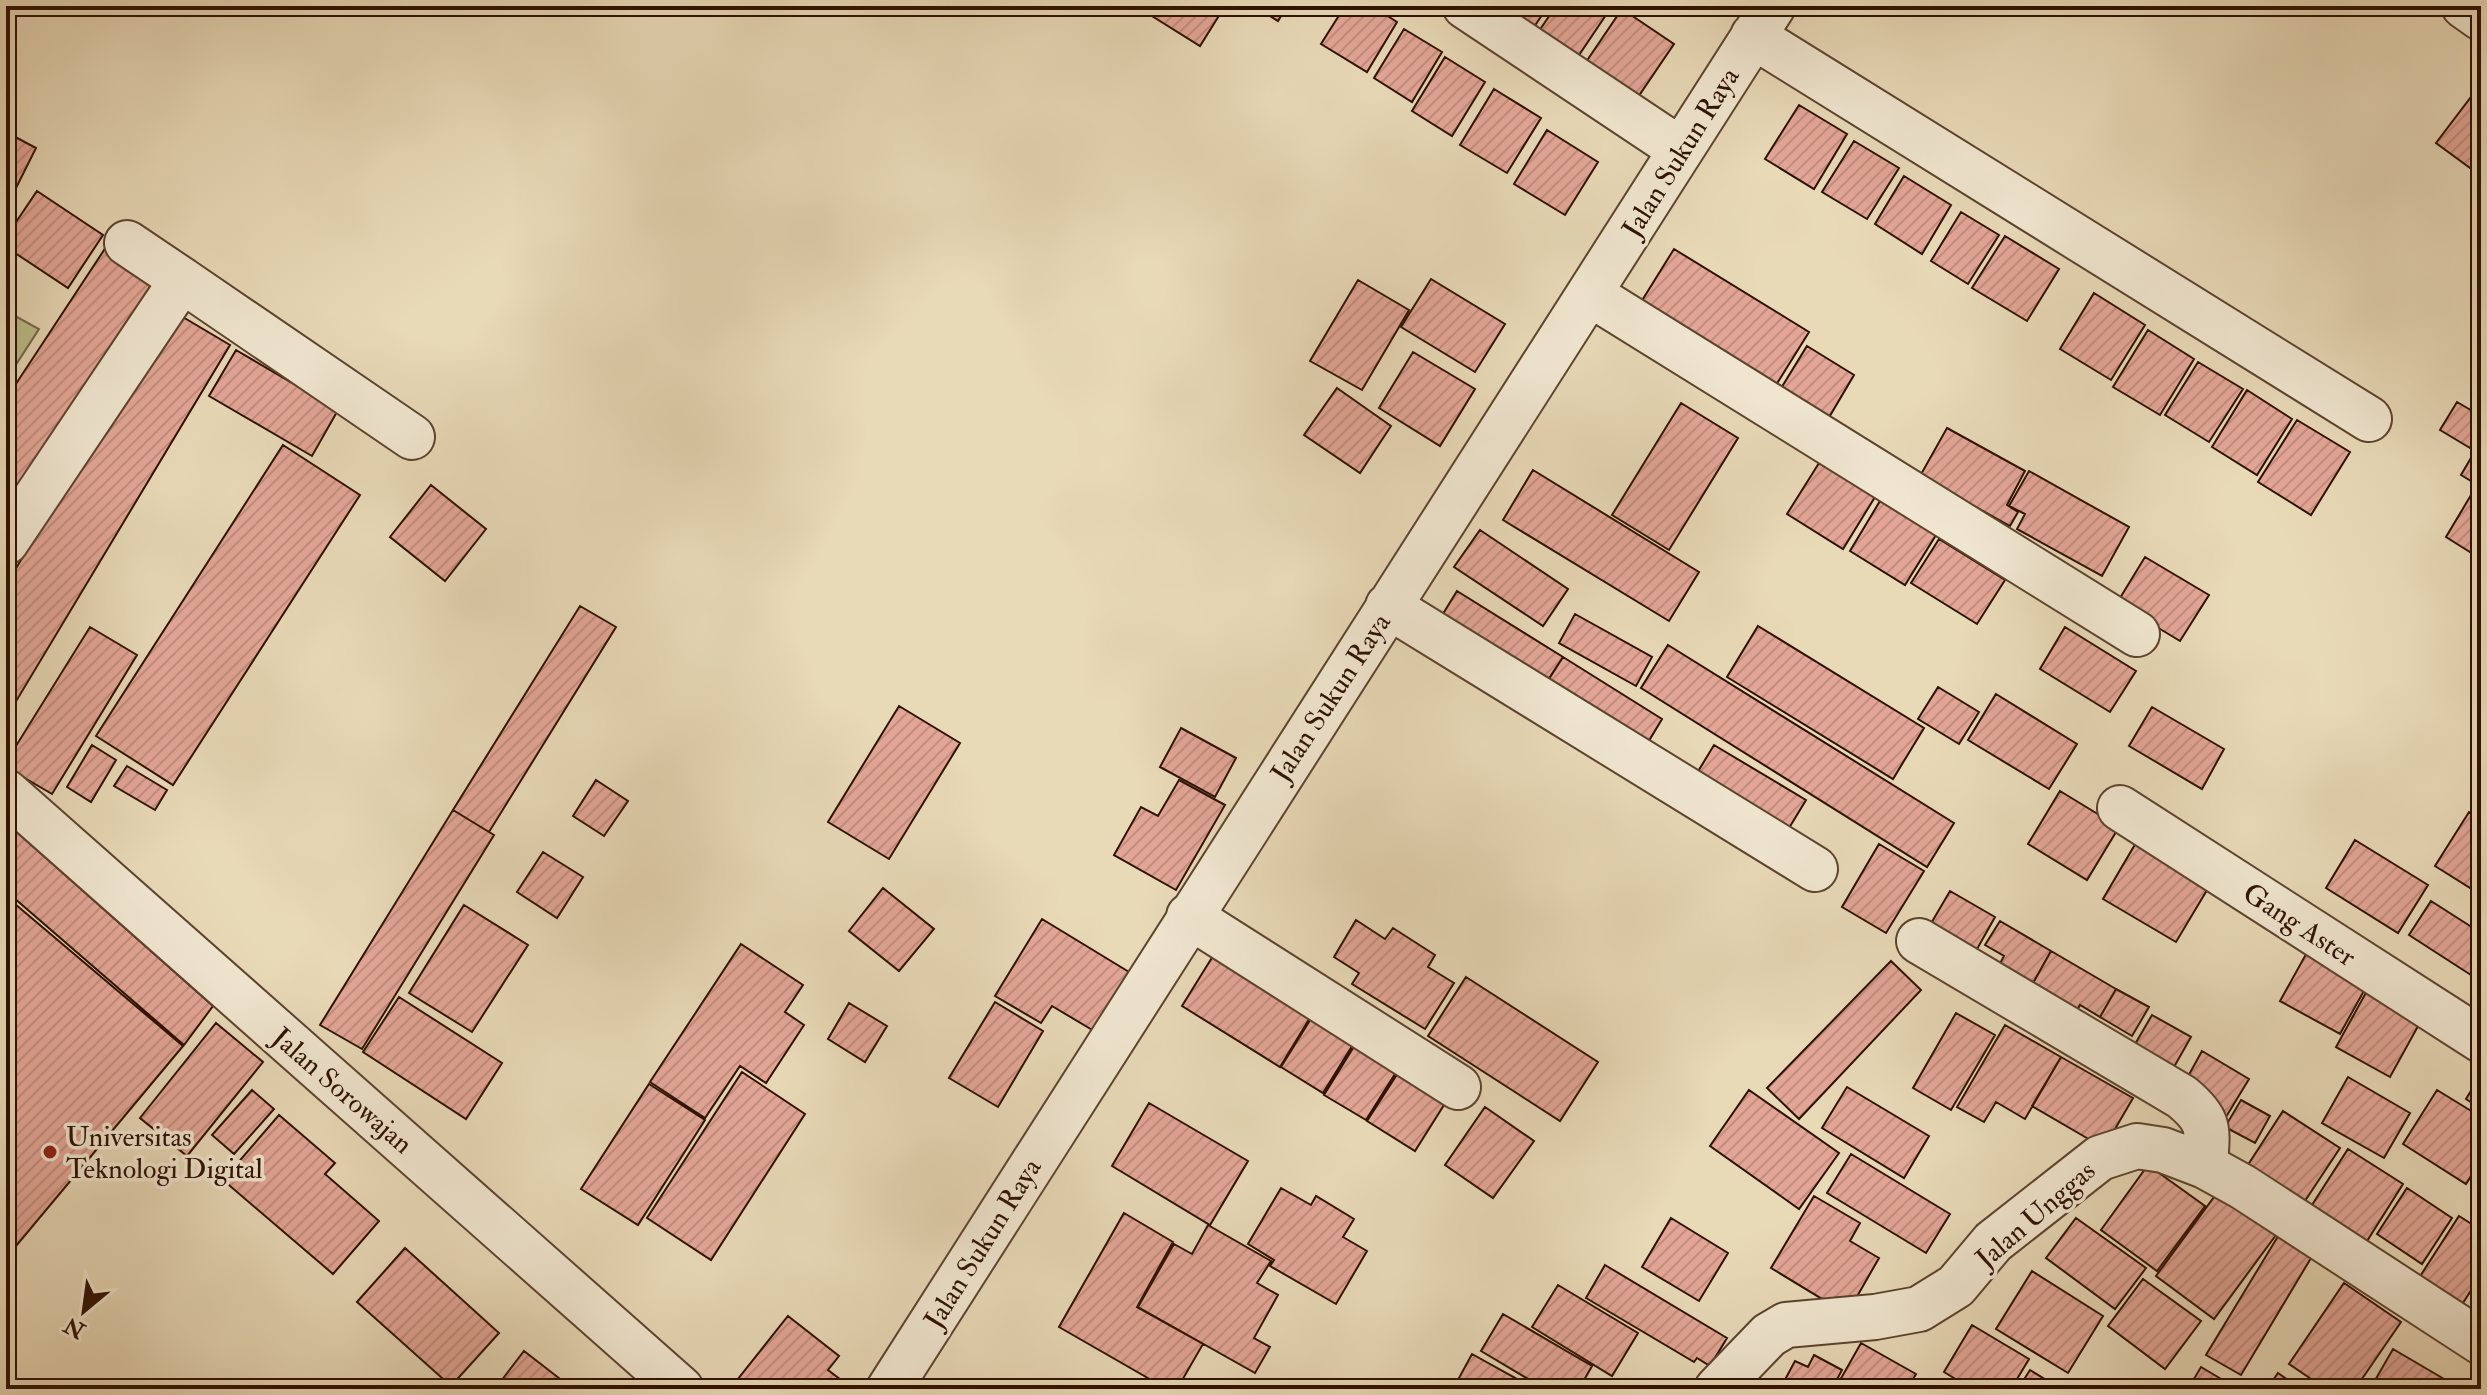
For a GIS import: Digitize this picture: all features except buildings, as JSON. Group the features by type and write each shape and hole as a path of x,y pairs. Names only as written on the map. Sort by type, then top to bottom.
{"street":[{"path":"1465,6 1681,150"},
{"path":"2464,6 2481,18"},
{"path":"1763,21 2369,419"},
{"name":"Jalan Sukun Raya","path":"889,1389 1763,21"},
{"path":"127,243 412,437"},
{"path":"6,542 182,280"},
{"path":"1590,294 2137,634"},
{"path":"1388,606 1815,869"},
{"name":"Jalan Sorowajan","path":"6,792 681,1389"},
{"name":"Gang Aster","path":"2120,808 2481,1040"},
{"path":"1189,916 1458,1087"},
{"path":"1919,941 2182,1097 2198,1110 2206,1122 2205,1166"},
{"name":"Jalan Unggas","path":"1725,1386 1769,1335 1786,1325 1875,1317 1919,1309 1956,1286 1993,1242 2100,1158 2137,1146 2163,1150 2205,1166 2274,1205 2481,1342"}],"green space":[{"path":"6,311 39,329 6,380"}],"place":[{"name":"Universitas Teknologi Digital","path":"50,1152"}]}
